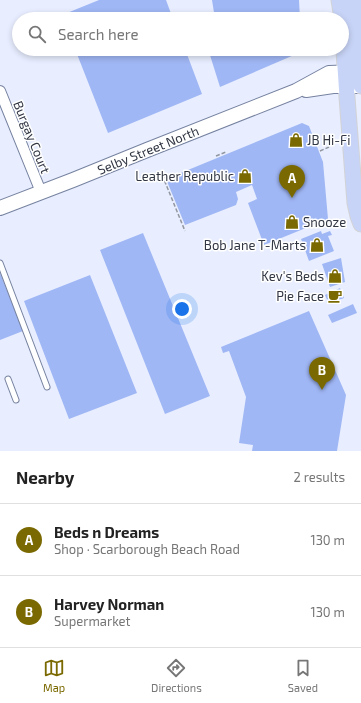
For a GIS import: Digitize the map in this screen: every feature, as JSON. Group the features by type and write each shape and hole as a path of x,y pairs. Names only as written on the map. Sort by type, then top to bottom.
{"main road":[{"path":"339,0 341,12"},
{"path":"354,0 356,80 355,203 361,224"},
{"path":"349,50 356,80"},
{"name":"Selby Street North","path":"0,208 296,91 333,86 356,80"}],"street":[{"name":"Burgay Court","path":"0,91 41,192"}],"lane":[{"path":"0,263 47,387"},
{"path":"8,379 16,400"}],"path":[{"path":"320,151 329,147"},
{"path":"216,156 226,152"},
{"path":"165,177 185,231"}],"shaded area":[{"path":"0,0 361,0 361,451 0,451"}],"building":[{"path":"99,0 166,0 170,12 69,12"},
{"path":"212,0 299,0 300,12 214,12"},
{"path":"78,56 188,56 202,94 108,133"},
{"path":"210,56 292,56 220,87"},
{"name":"Leather Republic","path":"302,123 309,126 323,162 328,219 264,245 248,203 257,199 252,185 236,192 238,199 236,205 185,225 166,179"},
{"name":"Bob Jane T-Marts","path":"321,231 322,234 330,231 332,235 328,236 334,251 309,261 301,239"},
{"path":"143,233 210,396 165,414 100,250"},
{"name":"Kev's Beds","path":"341,258 345,282 330,287 322,264"},
{"path":"0,273 23,331 0,340"},
{"path":"90,275 137,393 69,419 24,301"},
{"name":"Pie Face","path":"340,288 344,298 329,304 325,295"},
{"path":"353,304 357,313 332,323 328,315"},
{"path":"309,311 346,395 337,451 252,451 253,445 239,443 246,397 229,351 223,353 221,347"}],"place":[{"name":"JB Hi-Fi","path":"296,140"},
{"name":"Leather Republic","path":"245,176"},
{"name":"Beds n Dreams","path":"292,198"},
{"name":"Snooze","path":"292,222"},
{"name":"Bob Jane T-Marts","path":"317,245"},
{"name":"Kev's Beds","path":"335,276"},
{"name":"Pie Face","path":"335,296"},
{"name":"Harvey Norman","path":"322,390"}]}
